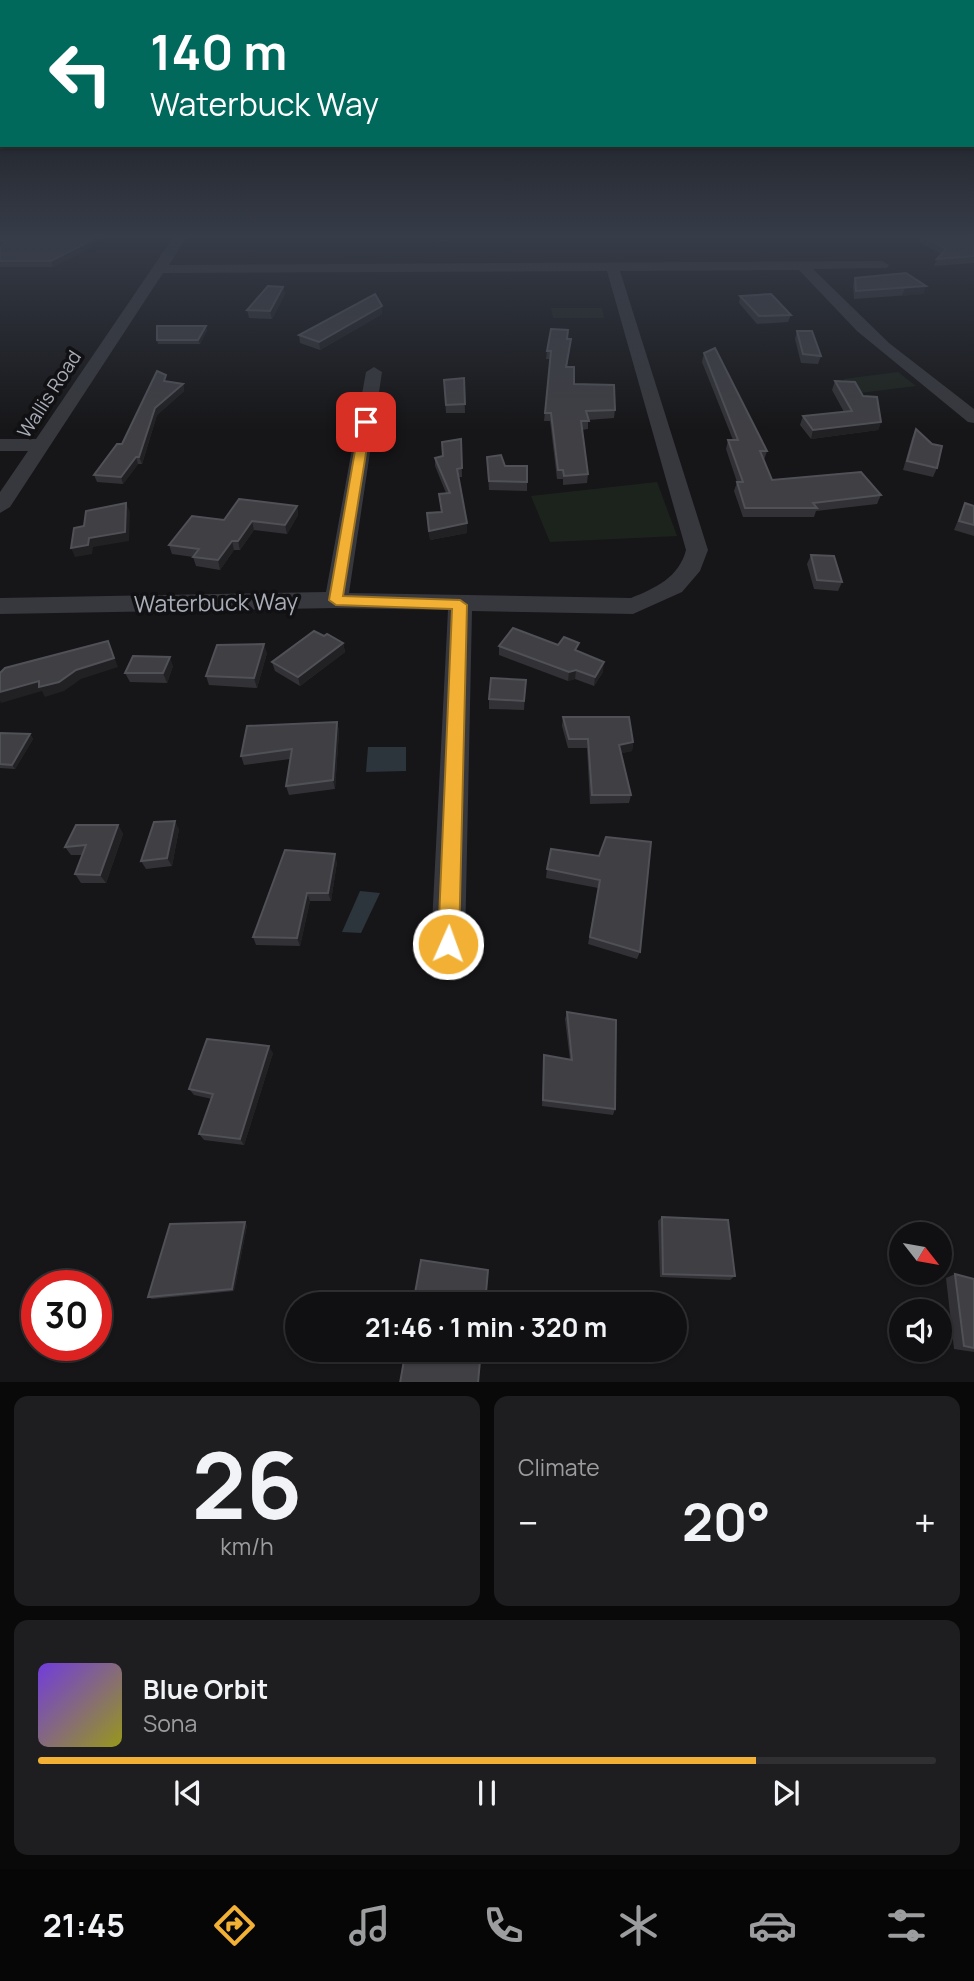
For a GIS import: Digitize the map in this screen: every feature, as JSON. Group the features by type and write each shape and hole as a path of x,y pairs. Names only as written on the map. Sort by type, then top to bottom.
{"street":[{"name":"Wallis Road","path":"0,507 138,300"},
{"name":"Waterbuck Way","path":"0,606 336,600 460,605 633,606 658,596 679,582 695,565 697,551 622,300"},
{"path":"832,300 863,331 974,418"},
{"path":"336,600 374,372"},
{"path":"0,445 41,445"},
{"path":"448,944 460,605"}],"shaded area":[{"path":"551,308 602,308 604,318 553,318"},
{"path":"898,372 916,386 860,393 843,379"},
{"path":"657,482 677,536 550,542 531,496"},
{"path":"368,747 406,747 406,771 366,772"},
{"path":"360,891 380,893 361,933 342,932"}],"building":[{"path":"255,300 276,300 270,311 247,310"},
{"path":"363,300 379,300 382,306 319,342 299,335"},
{"path":"744,300 777,300 791,315 759,316"},
{"path":"157,326 206,326 198,340 157,340"},
{"path":"551,329 568,330 567,339 571,339 566,367 574,367 574,384 614,385 615,410 586,411 589,421 581,421 588,474 564,476 563,470 558,470 551,413 545,413 551,351 547,351"},
{"path":"797,331 812,331 821,356 803,354"},
{"path":"715,348 767,451 760,451 772,480 861,472 881,495 813,503 817,508 745,508 737,482 743,482 728,440 738,440 704,353"},
{"path":"157,371 166,375 164,381 183,384 155,408 139,457 136,457 121,477 94,475 117,444 122,444"},
{"path":"464,378 465,404 446,405 444,380"},
{"path":"835,381 855,382 863,396 877,397 881,422 813,430 803,416 852,411"},
{"path":"916,429 932,444 942,446 937,468 907,461"},
{"path":"461,439 462,468 457,469 467,523 429,531 427,513 442,512 439,494 450,493 435,458 443,456 442,442"},
{"path":"501,455 505,466 527,466 527,482 489,481 487,457"},
{"path":"239,499 297,506 285,525 252,521 238,541 232,541 218,560 193,557 199,549 169,545 192,516 224,520"},
{"path":"126,503 125,532 89,538 88,545 71,548 74,528 84,526 86,511"},
{"path":"965,503 974,506 974,525 959,521"},
{"path":"811,555 834,556 842,582 817,580"},
{"path":"513,628 558,645 564,637 579,643 575,650 604,662 595,677 576,670 569,672 499,646"},
{"path":"314,631 324,636 327,634 343,643 298,677 272,662"},
{"path":"108,641 114,658 76,670 59,682 39,687 39,681 0,692 0,673 5,668"},
{"path":"264,644 254,678 206,676 217,645"},
{"path":"133,656 170,657 163,673 125,673"},
{"path":"491,678 526,680 524,701 489,699"},
{"path":"563,717 629,717 633,742 619,745 631,795 592,795 588,739 569,739"},
{"path":"337,722 333,780 286,786 292,749 241,756 247,726"},
{"path":"0,733 30,734 12,765 0,764"},
{"path":"175,821 167,858 141,861 154,822"},
{"path":"76,825 118,825 100,875 75,874 86,845 65,847"},
{"path":"606,837 651,842 640,952 590,937 600,880 547,869 551,849 599,856"},
{"path":"285,850 335,854 328,893 307,893 297,938 253,937"},
{"path":"567,1012 616,1020 615,1109 543,1100 544,1055 572,1060"},
{"path":"207,1039 269,1046 240,1139 199,1134 213,1094 189,1089"},
{"path":"662,1217 728,1220 735,1276 663,1274"},
{"path":"245,1222 232,1289 148,1297 170,1224"},
{"path":"421,1260 488,1270 486,1292 415,1292"},
{"path":"955,1274 974,1279 974,1348 964,1346"},
{"path":"404,1362 480,1362 478,1382 400,1382"}],"route":[{"path":"366,422 336,600 460,605 448,944"}]}
